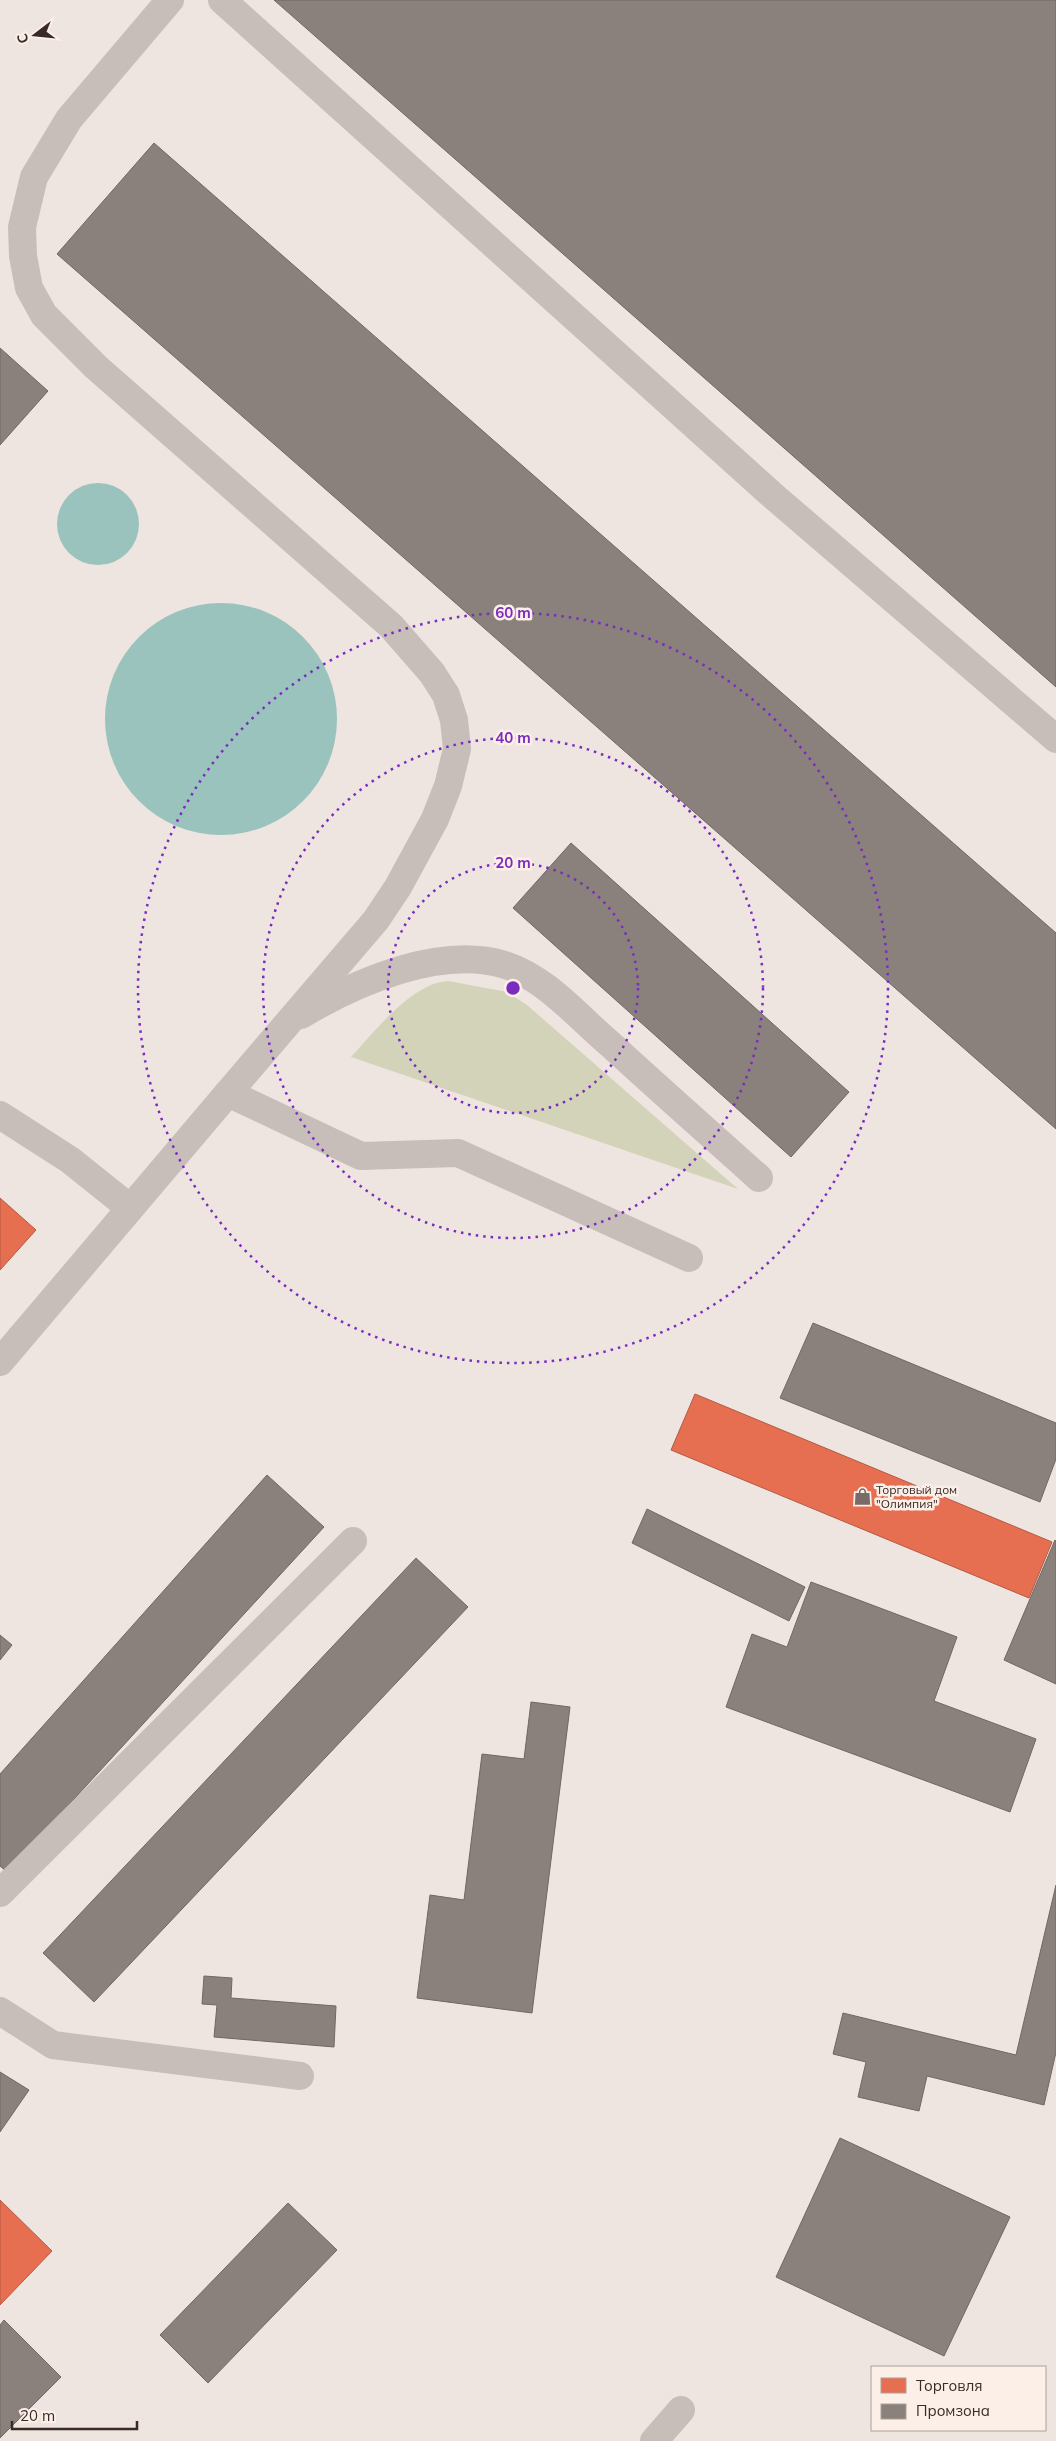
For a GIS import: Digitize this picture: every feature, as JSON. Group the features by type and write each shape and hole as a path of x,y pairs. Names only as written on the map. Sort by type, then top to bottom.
{"street":[{"path":"0,1362 376,920 398,887 435,819 448,786 458,749 454,720 441,688 427,666 391,626 96,367 44,315 30,288 22,256 22,227 34,177 68,119 170,0"},
{"path":"222,0 771,494 1056,739"},
{"path":"286,1024 315,1007 360,986 416,967 463,958 506,965 550,991 759,1178"},
{"path":"228,1093 361,1156 458,1153 689,1258"},
{"path":"0,1115 70,1160 130,1208"},
{"path":"0,1893 353,1540"},
{"path":"0,2011 53,2045 300,2076"},
{"path":"654,2441 682,2410"}],"green space":[{"path":"448,981 507,992 527,1005 738,1189 351,1057 382,1022 408,999 434,984"}],"water":[{"path":"98,483 114,486 127,495 136,508 139,524 136,540 127,553 114,562 98,565 82,562 69,553 60,540 57,524 60,508 69,495 82,486"},
{"path":"210,603 232,603 266,611 276,616 295,629 311,645 329,674 335,696 337,719 335,742 329,764 318,784 295,809 266,827 232,835 210,835 176,827 166,822 147,809 131,793 113,764 105,730 105,708 113,674 118,664 131,645 147,629 176,611"}],"building: Торговля":[{"path":"0,1198 36,1230 0,1270"},
{"name":"Торговый дом \"Олимпия\"","path":"695,1394 1052,1542 1029,1598 671,1450"},
{"path":"0,2200 52,2251 0,2305"}],"building: Промзона":[{"path":"274,0 1056,0 1056,687"},
{"path":"154,143 1056,933 1056,1129 57,254"},
{"path":"0,348 48,391 0,445"},
{"path":"571,843 849,1092 791,1157 513,908"},
{"path":"813,1323 1056,1423 1056,1459 1040,1502 780,1398"},
{"path":"267,1475 324,1527 7,1872 0,1866 0,1774"},
{"path":"647,1509 805,1587 789,1621 632,1543"},
{"path":"1056,1541 1056,1684 1004,1660"},
{"path":"416,1558 468,1607 94,2002 43,1953"},
{"path":"811,1582 957,1637 934,1701 1036,1739 1010,1812 726,1707 752,1634 787,1647"},
{"path":"0,1635 12,1645 0,1660"},
{"path":"531,1702 570,1707 532,2013 417,1998 430,1895 464,1900 482,1754 524,1759"},
{"path":"1056,1885 1056,2052 1044,2105 927,2076 919,2111 858,2097 866,2062 833,2054 843,2013 1016,2055"},
{"path":"204,1976 232,1978 231,1998 336,2006 334,2047 214,2037 217,2005 202,2004"},
{"path":"0,2072 29,2090 0,2132"},
{"path":"840,2138 1010,2217 944,2356 776,2277"},
{"path":"288,2203 337,2250 208,2383 160,2335"},
{"path":"4,2320 61,2377 0,2438 0,2325"}],"place":[{"name":"Торговый дом \"Олимпия\"","path":"862,1496"}]}
